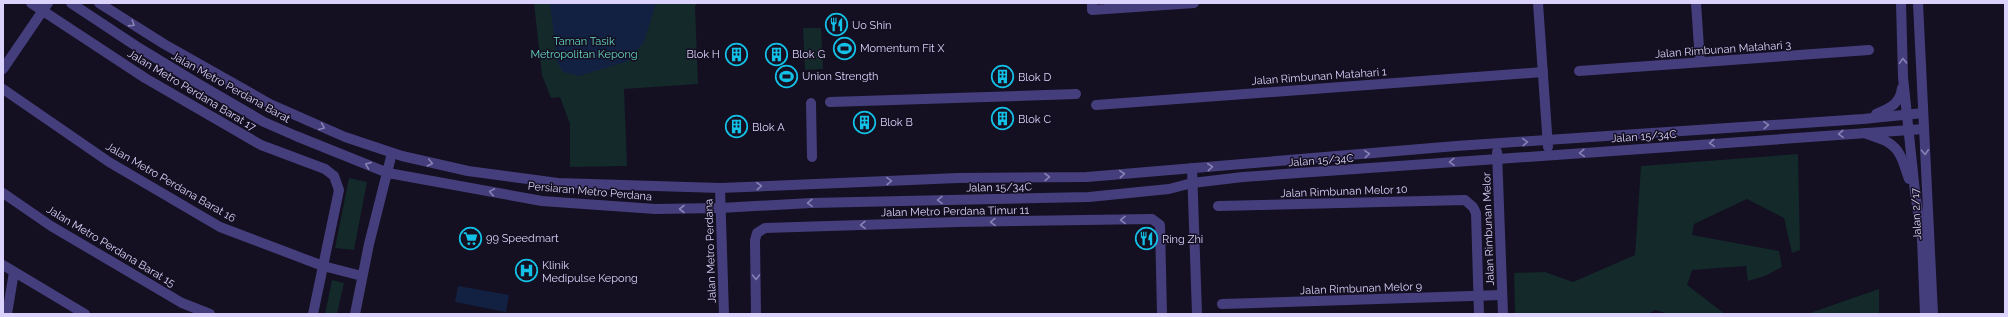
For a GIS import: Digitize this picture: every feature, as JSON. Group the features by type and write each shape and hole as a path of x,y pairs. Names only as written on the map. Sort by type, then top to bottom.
{"street":[{"name":"Jalan Metro Perdana Barat 17","path":"31,3 45,7 145,78 261,145 325,169 334,176 339,190 323,266"},
{"name":"Jalan Metro Perdana Barat","path":"71,3 136,46 264,122 388,173"},
{"name":"Jalan Metro Perdana Barat","path":"99,3 164,44 270,104 345,137 392,153"},
{"path":"1092,7 1194,3"},
{"path":"1538,3 1549,155"},
{"path":"1696,3 1700,62"},
{"path":"1900,3 1903,77 1915,192"},
{"path":"1918,3 1922,113"},
{"path":"3,69 45,7"},
{"name":"Jalan Rimbunan Matahari 3","path":"1579,71 1869,50"},
{"name":"Jalan Rimbunan Matahari 1","path":"1096,104 1543,72"},
{"path":"1863,119 1894,106 1902,92 1903,77"},
{"name":"Jalan Metro Perdana Barat 16","path":"3,89 109,162 220,227 323,266 362,276"},
{"path":"830,102 1076,94"},
{"path":"811,103 812,157"},
{"name":"Jalan 15/34C","path":"720,188 951,178 1087,177 1548,140 1863,119 1922,113"},
{"name":"Jalan 2/17","path":"1922,113 1933,314"},
{"name":"Jalan 15/34C","path":"721,208 811,203 1089,197 1170,189 1192,183 1243,177 1864,132 1924,129"},
{"path":"1864,132 1889,142 1894,146 1900,154 1915,192"},
{"name":"Jalan Rimbunan Melor","path":"1497,144 1502,314"},
{"path":"356,314 362,276 392,153"},
{"name":"Persiaran Metro Perdana","path":"392,153 468,171 558,184 720,188"},
{"path":"1192,168 1197,314"},
{"name":"Persiaran Metro Perdana","path":"388,173 542,201 655,209 721,208"},
{"name":"Jalan Metro Perdana","path":"720,188 724,314"},
{"name":"Jalan 2/17","path":"1915,192 1922,238 1925,314"},
{"name":"Jalan Metro Perdana Barat 15","path":"3,193 51,226 182,303 210,314"},
{"name":"Jalan Rimbunan Melor 10","path":"1218,206 1457,200 1470,203 1476,213 1479,296"},
{"name":"Jalan Metro Perdana Timur 11","path":"756,314 755,240 757,233 765,228 1152,219 1160,225 1162,314"},
{"path":"3,265 85,314"},
{"path":"313,314 323,266"},
{"path":"7,314 14,272"},
{"name":"Jalan Rimbunan Melor 9","path":"1222,304 1502,295"},
{"path":"1479,296 1479,314"}],"green space":[{"name":"Taman Tasik Metropolitan Kepong","path":"534,3 698,3 695,6 698,84 624,89 627,166 570,167 570,124 560,97 551,98 542,75"},
{"path":"803,28 821,28 823,69 805,70"},
{"path":"1798,154 1800,250 1792,253 1784,218 1747,199 1694,224 1692,235 1779,251 1782,267 1765,276 1748,281 1746,266 1692,270 1687,285 1725,314 1669,314 1655,310 1648,314 1515,314 1514,273 1545,272 1573,282 1635,255 1641,166"},
{"path":"349,178 367,182 354,250 335,248"},
{"path":"332,280 344,283 337,314 325,314"},
{"path":"1879,289 1879,314 1807,314"}],"water":[{"path":"550,3 656,3 644,42 628,61 579,76 563,72 557,61"},
{"path":"458,286 509,295 506,312 455,302"}],"place":[{"name":"Uo Shin","path":"836,25"},
{"name":"Momentum Fit X","path":"844,48"},
{"name":"Blok H","path":"736,54"},
{"name":"Blok G","path":"776,54"},
{"name":"Union Strength","path":"787,76"},
{"name":"Blok D","path":"1002,77"},
{"name":"Blok C","path":"1003,119"},
{"name":"Blok B","path":"864,122"},
{"name":"Blok A","path":"736,127"},
{"name":"99 Speedmart","path":"471,238"},
{"name":"Ring Zhi","path":"1146,239"},
{"name":"Klinik Medipulse Kepong","path":"527,271"}]}
